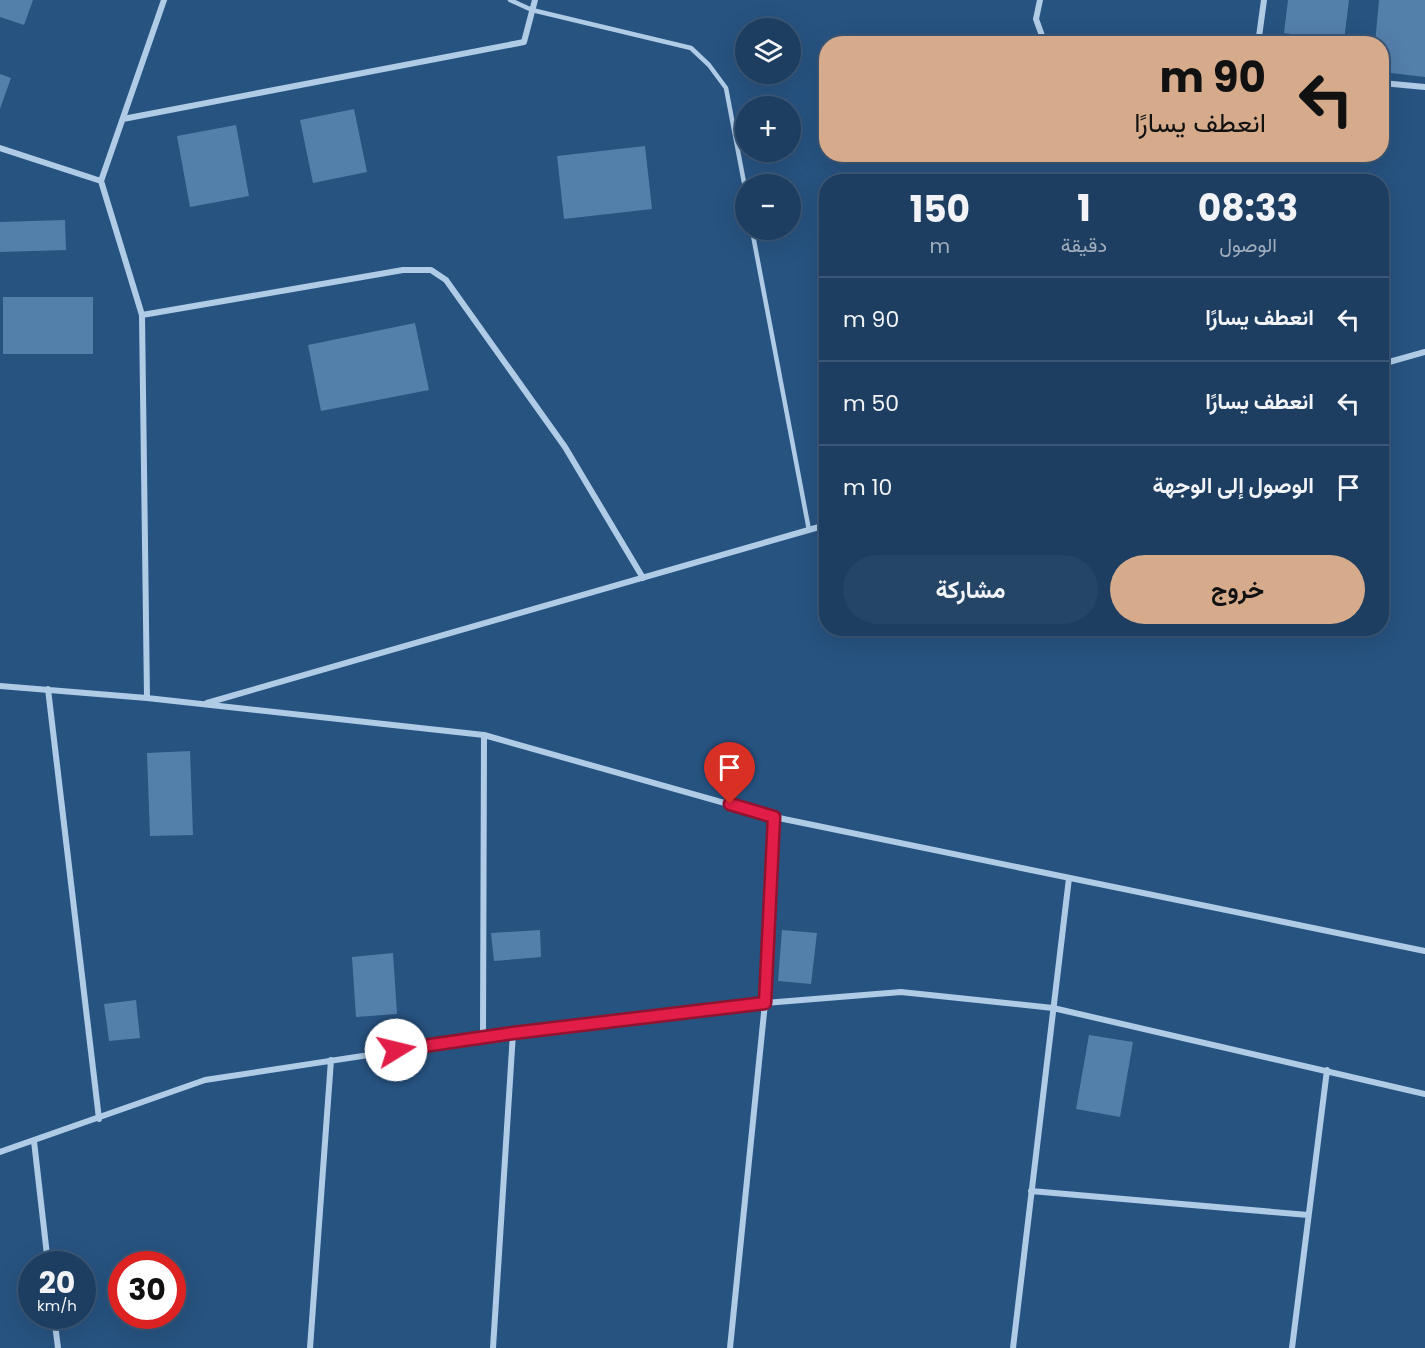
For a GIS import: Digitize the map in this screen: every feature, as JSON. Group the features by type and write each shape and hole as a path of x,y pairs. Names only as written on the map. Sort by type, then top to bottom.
{"street":[{"path":"147,698 141,315 101,181 164,0"},
{"path":"123,119 524,42 535,0"},
{"path":"1040,0 1036,19 1042,36"},
{"path":"1259,36 1264,0"},
{"path":"1389,84 1425,87"},
{"path":"0,148 101,181"},
{"path":"141,315 403,270 431,270 446,280 565,447 643,578"},
{"path":"1389,362 1425,352"},
{"path":"203,705 819,527"},
{"path":"0,686 147,698 484,735 774,817 1425,951"},
{"path":"48,689 99,1119"},
{"path":"483,1037 484,735"},
{"path":"730,1348 765,1003 774,817"},
{"path":"1013,1348 1069,878"},
{"path":"0,1152 205,1080 513,1033 765,1003 901,992 1053,1008 1425,1094"},
{"path":"493,1348 513,1033"},
{"path":"310,1348 332,1060"},
{"path":"1292,1348 1327,1070"},
{"path":"33,1141 46,1251"},
{"path":"1031,1191 1308,1215"},
{"path":"56,1329 58,1348"}],"lane":[{"path":"510,0 532,10 691,48 709,65 726,88 742,174"},
{"path":"754,240 808,530"}],"building":[{"path":"0,0 33,0 24,25 0,17"},
{"path":"1288,0 1349,0 1345,36 1306,36 1284,33"},
{"path":"1379,0 1425,0 1425,77 1389,73 1389,36 1376,36"},
{"path":"0,74 11,78 0,109"},
{"path":"354,109 367,172 313,183 300,120"},
{"path":"236,125 249,196 190,207 177,136"},
{"path":"645,146 652,209 564,219 557,156"},
{"path":"65,220 66,250 0,252 0,222"},
{"path":"3,297 93,297 93,354 3,354"},
{"path":"415,323 429,390 321,411 308,345"},
{"path":"190,751 193,835 150,836 147,753"},
{"path":"540,930 541,957 494,961 491,933"},
{"path":"782,930 817,933 811,984 778,981"},
{"path":"393,953 397,1014 356,1017 352,957"},
{"path":"136,1000 140,1038 109,1041 104,1004"},
{"path":"1089,1035 1133,1042 1120,1117 1076,1109"}],"route":[{"path":"396,1050 513,1033 765,1003 774,817 730,804"}]}
